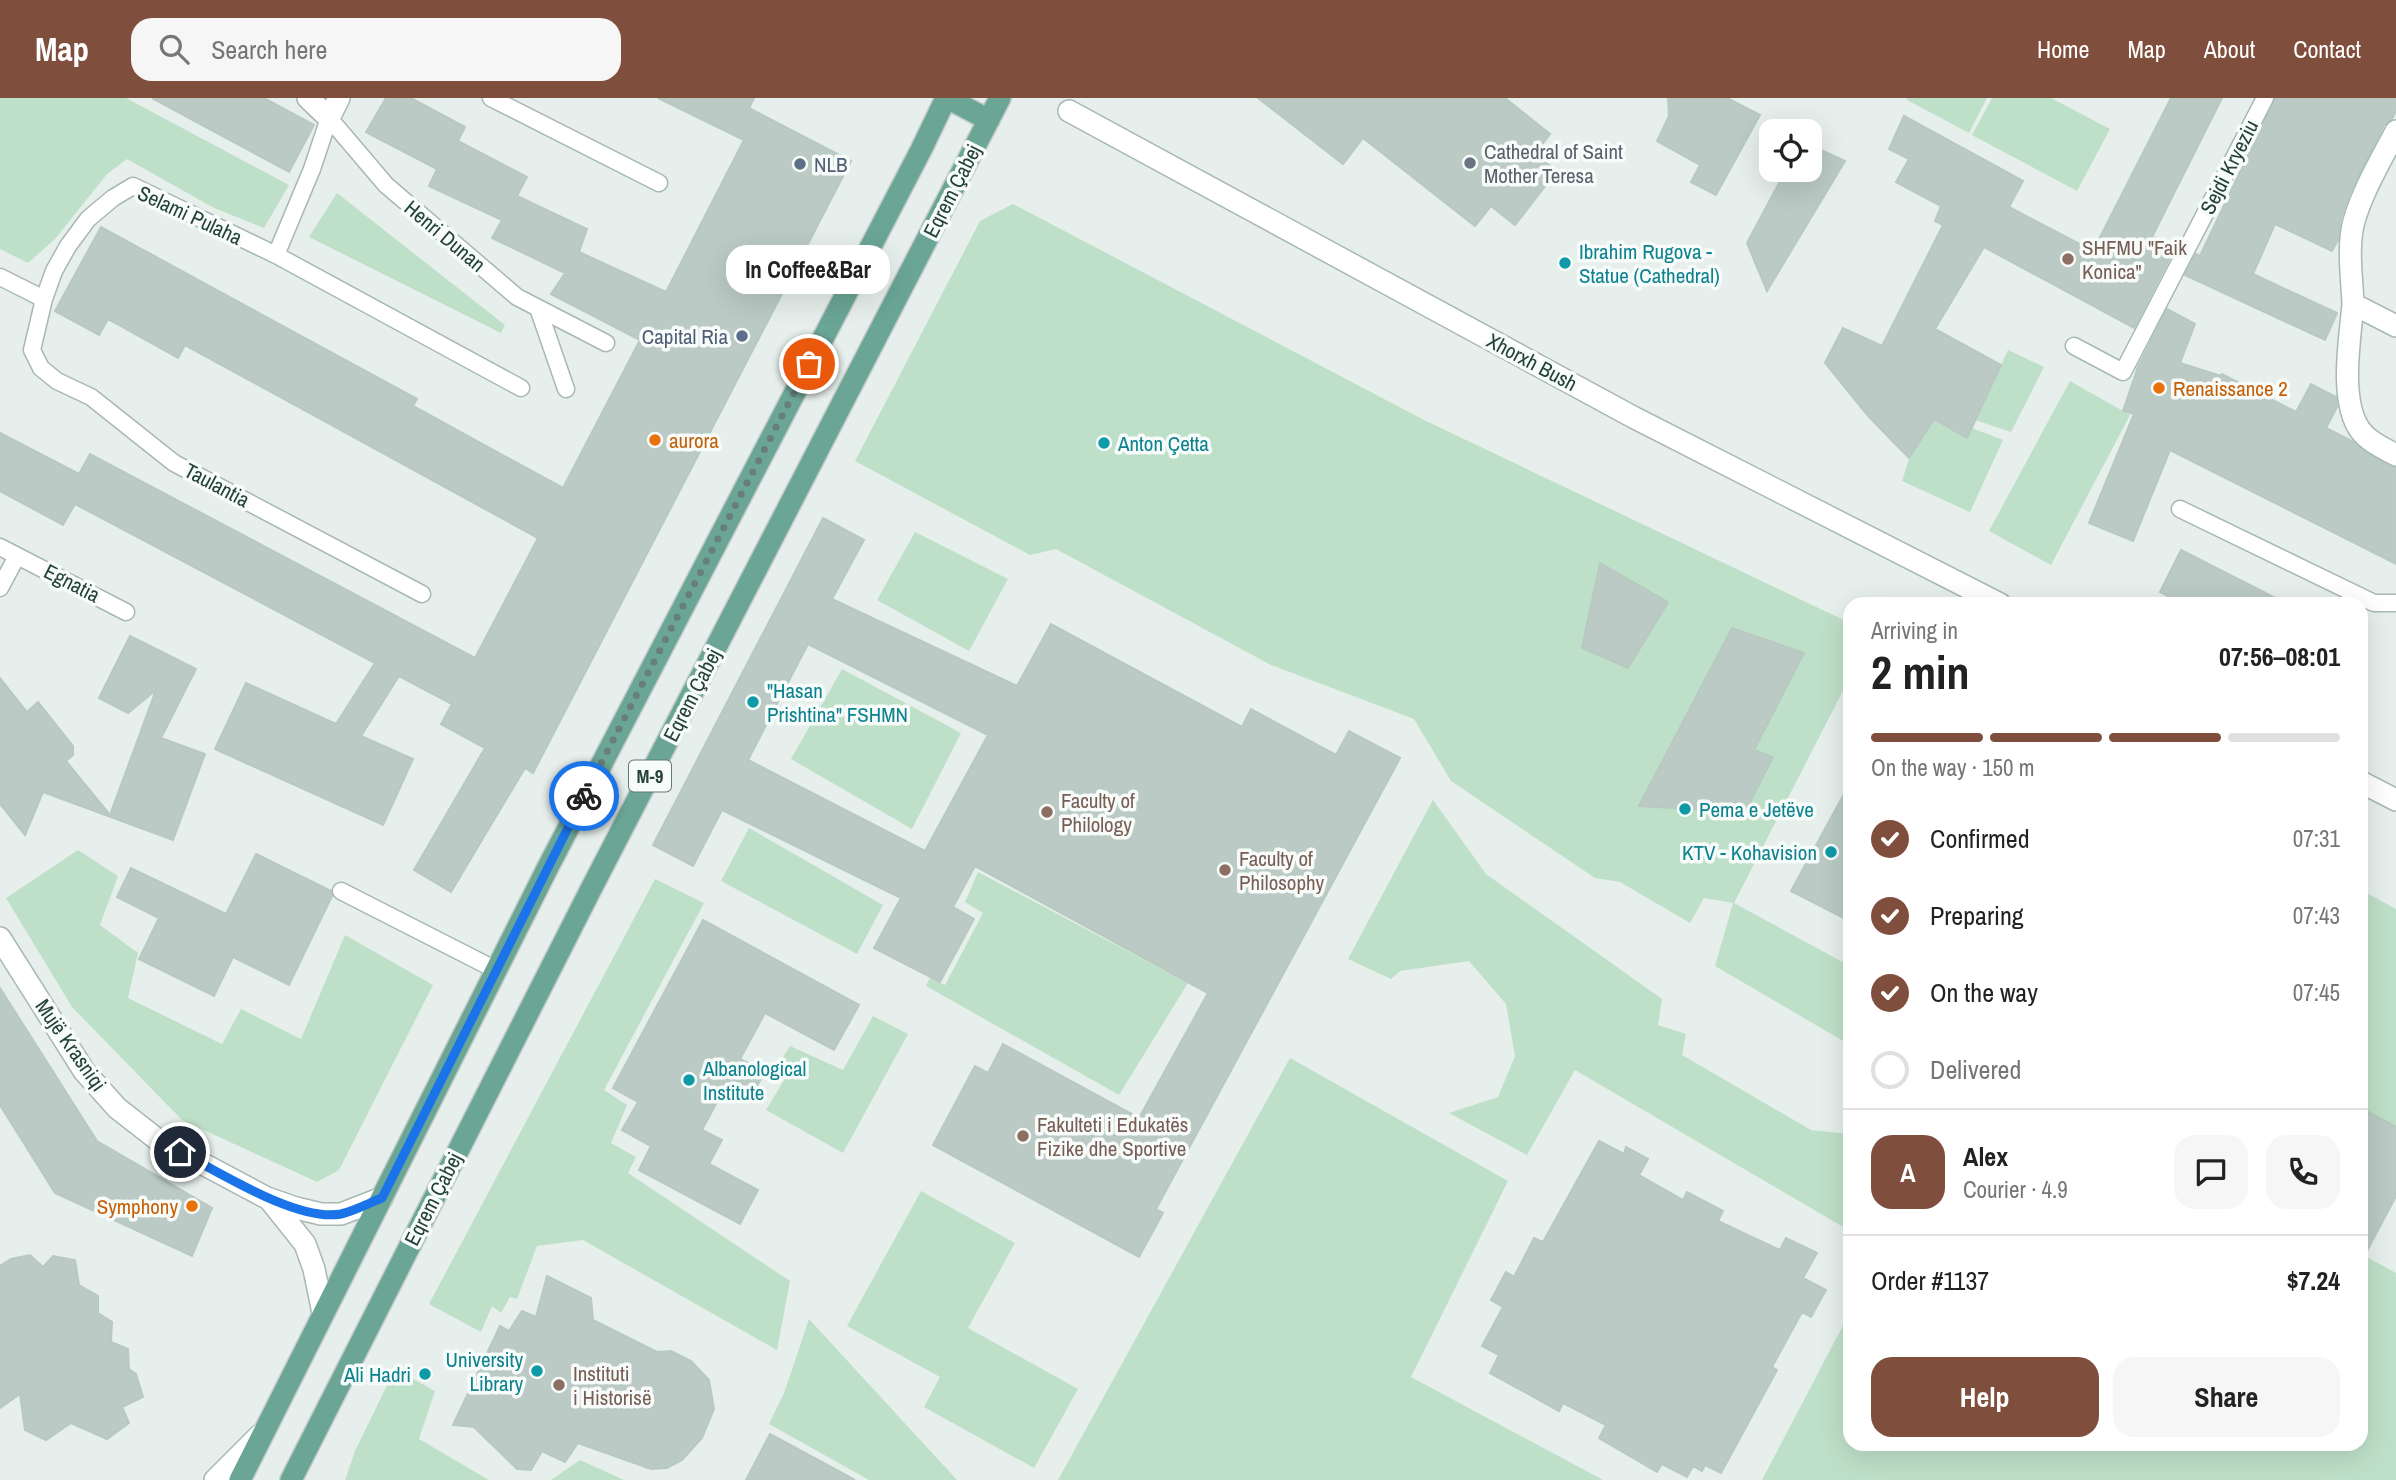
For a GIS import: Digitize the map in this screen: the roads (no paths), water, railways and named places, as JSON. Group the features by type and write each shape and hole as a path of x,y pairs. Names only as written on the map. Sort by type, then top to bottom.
{"main road":[{"path":"947,98 989,120"},
{"name":"M-9","path":"240,1480 496,970 947,98"},
{"name":"Eqrem Çabej","path":"293,1480 303,1455 590,891 1000,98"}],"street":[{"name":"Henri Dunan","path":"308,98 329,118"},
{"path":"329,118 339,98"},
{"name":"Xhorxh Bush","path":"1069,111 1621,410 1986,597"},
{"path":"2396,131 2364,195 2354,223 2348,387 2359,429 2374,443 2396,455"},
{"path":"2353,304 2396,326"},
{"path":"2368,786 2396,800"},
{"name":"Mujë Krasniqi","path":"0,938 84,1071 117,1108 158,1140 267,1198"},
{"path":"267,1198 321,1214 341,1214 382,1198"},
{"path":"267,1198 305,1244 314,1269 323,1313"},
{"path":"215,1480 262,1434"}],"lane":[{"path":"491,98 659,183"},
{"name":"Sejdi Kryeziu","path":"2074,346 2123,372 2265,98"},
{"path":"329,118 312,169 276,255 521,388"},
{"name":"Henri Dunan","path":"329,118 386,185 517,297 606,343"},
{"name":"Selami Pulaha","path":"32,350 44,299 54,271 68,246 88,219 113,198 133,186 276,255"},
{"path":"0,277 44,299"},
{"path":"538,308 566,389"},
{"name":"Taulantia","path":"32,350 41,368 57,381 91,397 174,463 422,594"},
{"path":"2180,509 2362,597"},
{"name":"Egnatia","path":"0,547 126,612"},
{"path":"0,588 17,556"},
{"path":"2368,600 2374,603 2396,603"},
{"path":"341,891 496,970"}],"place":[{"name":"Cathedral of Saint Mother Teresa","path":"1470,163"},
{"name":"NLB","path":"800,164"},
{"name":"SHFMU \"Faik Konica\"","path":"2068,259"},
{"name":"Ibrahim Rugova - Statue (Cathedral)","path":"1565,263"},
{"name":"Capital Ria","path":"742,336"},
{"name":"In Coffee&Bar","path":"809,364"},
{"name":"Renaissance 2","path":"2159,388"},
{"name":"aurora","path":"655,440"},
{"name":"Anton Çetta","path":"1104,443"},
{"name":"\"Hasan Prishtina\" FSHMN","path":"753,702"},
{"name":"Pema e Jetëve","path":"1685,809"},
{"name":"Faculty of Philology","path":"1047,812"},
{"name":"KTV - Kohavision","path":"1831,852"},
{"name":"Faculty of Philosophy","path":"1225,870"},
{"name":"Albanological Institute","path":"689,1080"},
{"name":"Fakulteti i Edukatës Fizike dhe Sportive","path":"1023,1136"},
{"name":"Symphony","path":"192,1206"},
{"name":"University Library","path":"537,1371"},
{"name":"Ali Hadri","path":"425,1374"},
{"name":"Instituti i Historisë","path":"559,1385"}]}
